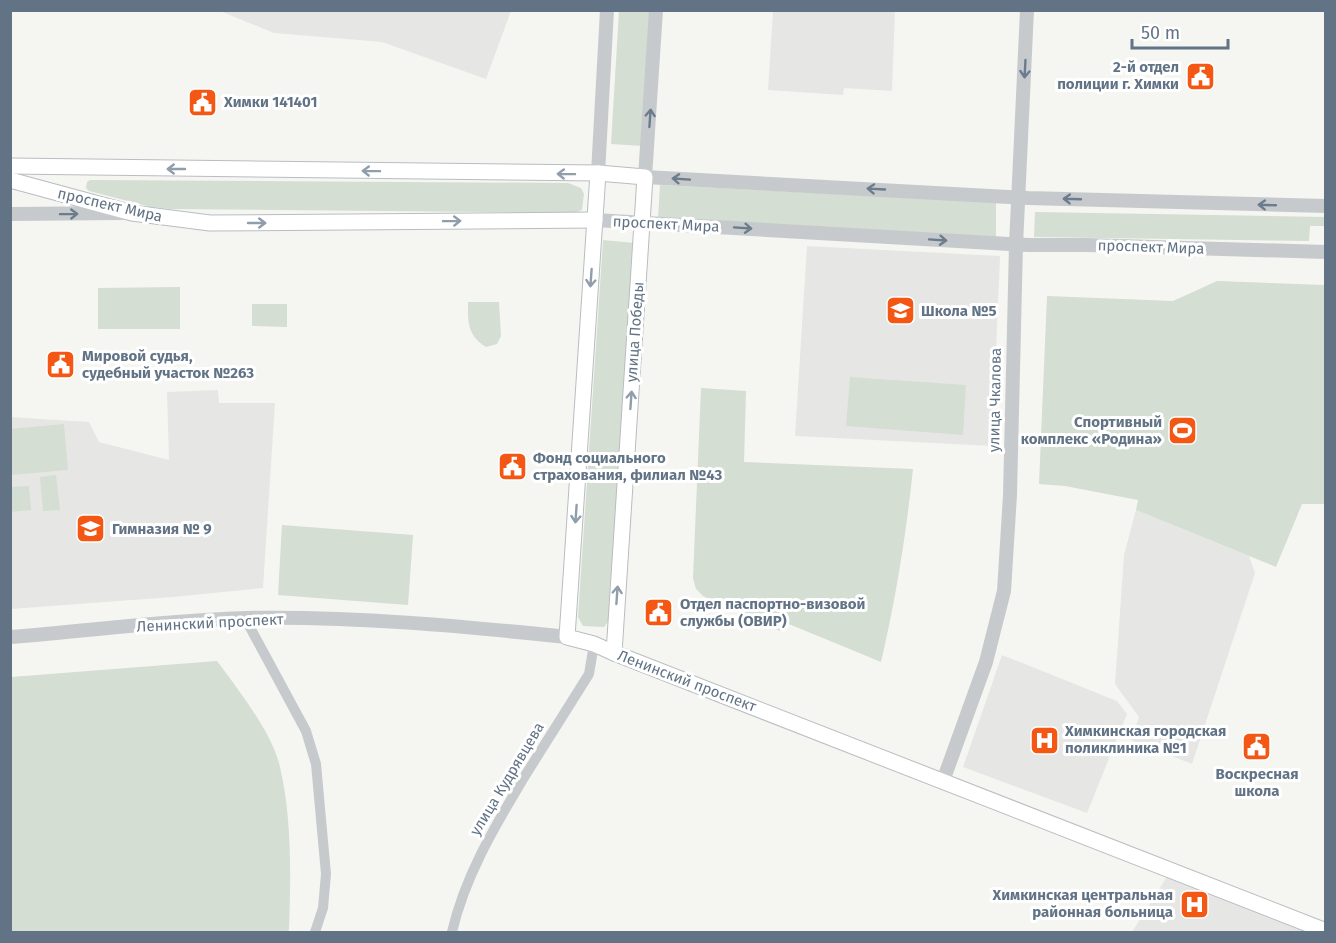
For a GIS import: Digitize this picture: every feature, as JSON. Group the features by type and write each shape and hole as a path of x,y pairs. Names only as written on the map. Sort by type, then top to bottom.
{"main road":[{"name":"проспект Мира","path":"10,166 598,173 645,177"},
{"path":"567,637 598,173"},
{"name":"улица Победы","path":"614,653 645,177"},
{"name":"проспект Мира","path":"10,180 132,213 210,223 595,220"},
{"name":"Ленинский проспект","path":"567,637 594,644 1326,931"}],"street":[{"path":"598,173 607,10"},
{"name":"улица Победы","path":"645,177 656,10"},
{"name":"улица Чкалова","path":"943,780 986,662 1004,591 1010,495 1016,245 1027,10"},
{"name":"проспект Мира","path":"645,177 1018,197 1326,207"},
{"path":"10,214 132,213"},
{"name":"проспект Мира","path":"595,220 1016,245 1326,252"},
{"path":"244,618 306,731 316,764 326,874 323,908 315,933"},
{"name":"Ленинский проспект","path":"10,637 244,618 316,618 430,623 567,637"},
{"name":"улица Кудрявцева","path":"452,933 465,888 492,830 589,674 594,644"}],"shaded area":[{"path":"220,11 511,11 486,79 382,42 274,33"},
{"path":"619,11 650,11 642,146 611,144"},
{"path":"773,11 895,11 892,91 844,88 843,95 768,90"},
{"path":"90,180 568,183 581,188 584,194 582,210 574,213 171,209 151,207 89,191 86,188"},
{"path":"660,185 996,202 996,238 658,218"},
{"path":"1035,212 1325,217 1326,226 1310,226 1309,241 1034,237"},
{"path":"603,240 635,243 610,619 604,627 583,626 578,617"},
{"name":"Школа №5","path":"807,246 1000,256 992,446 795,436"},
{"name":"Спортивный комплекс «Родина»","path":"1217,281 1325,285 1325,504 1302,504 1276,567 1136,510 1138,500 1065,486 1039,484 1047,296 1173,301"},
{"path":"180,287 180,329 98,329 98,288"},
{"path":"468,302 499,302 501,336 497,344 486,347 475,338 470,328"},
{"path":"252,304 287,304 287,327 252,326"},
{"path":"850,377 966,385 963,435 846,426"},
{"path":"701,388 746,391 744,462 913,469 900,566 881,662 784,622 780,631 703,596 696,589 693,578"},
{"path":"218,390 219,403 275,403 263,588 11,609 10,417 89,422 99,442 169,460 167,392"},
{"path":"64,424 68,470 11,475 11,429"},
{"path":"56,475 60,510 43,511 40,477"},
{"path":"29,486 31,510 11,512 11,487"},
{"path":"1136,510 1249,556 1255,573 1192,764 1131,740 1139,717 1115,684 1124,555"},
{"path":"282,525 413,535 408,605 278,595"},
{"name":"Химкинская городская поликлиника №1","path":"1002,655 1117,701 1127,714 1087,813 963,767"},
{"path":"217,661 261,723 279,763 290,845 288,932 11,932 11,677"},
{"name":"Химкинская центральная районная больница","path":"1168,875 1309,932 1132,932"}],"place":[{"name":"2-й отдел полиции г. Химки","path":"1200,76"},
{"name":"Химки 141401","path":"203,102"},
{"name":"Школа №5","path":"900,311"},
{"name":"Мировой судья, судебный участок №263","path":"61,365"},
{"name":"Спортивный комплекс «Родина»","path":"1183,431"},
{"name":"Фонд социального страхования, филиал №43","path":"512,467"},
{"name":"Гимназия № 9","path":"91,529"},
{"name":"Отдел паспортно-визовой службы (ОВИР)","path":"659,613"},
{"name":"Химкинская городская поликлиника №1","path":"1044,740"},
{"name":"Воскресная школа","path":"1257,747"},
{"name":"Химкинская центральная районная больница","path":"1194,904"}]}
